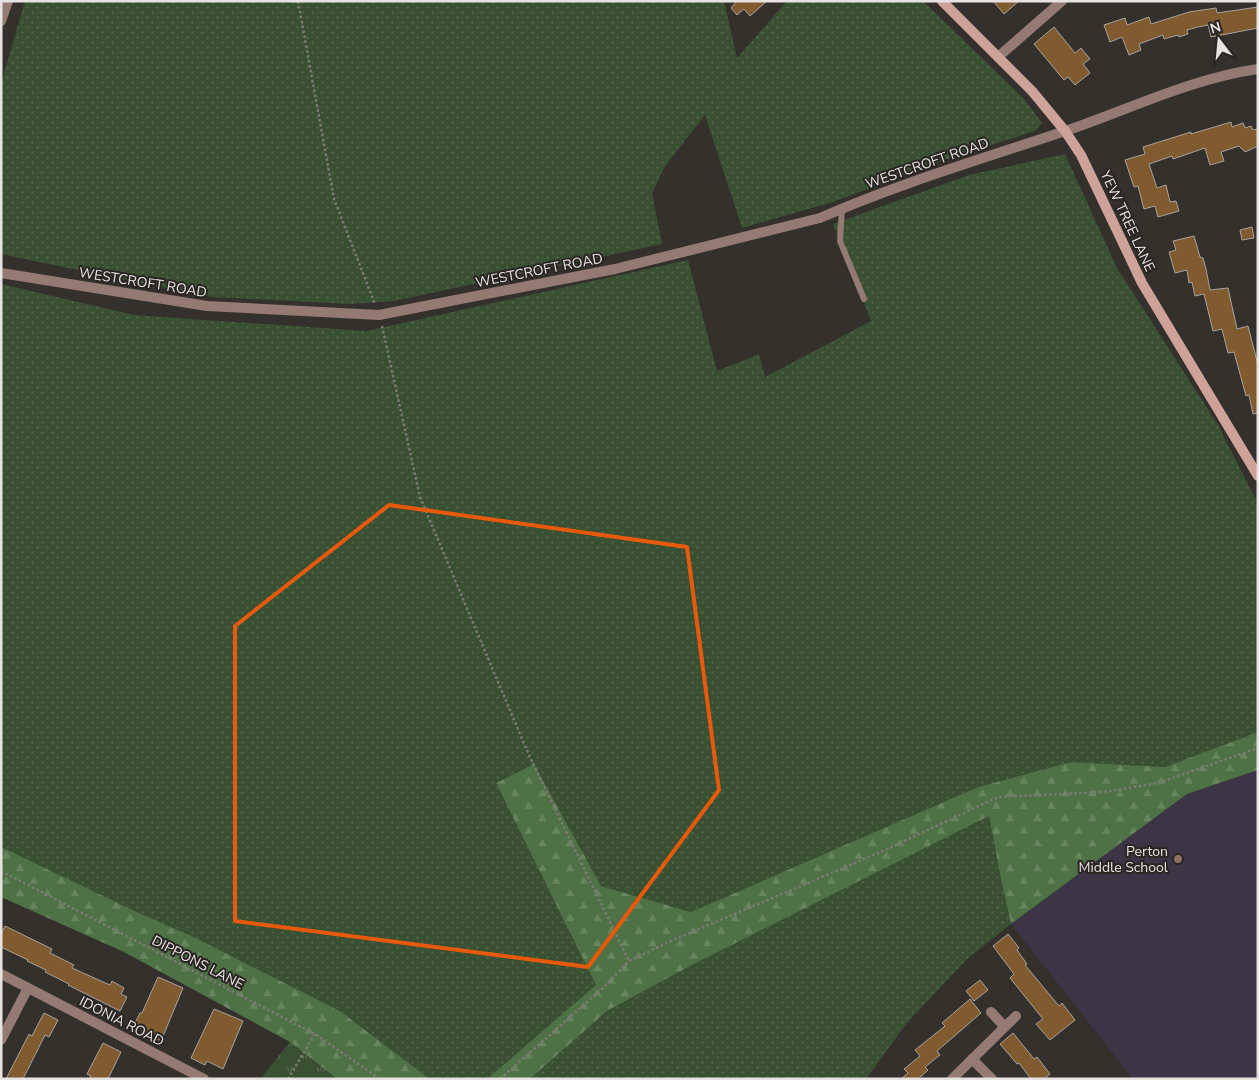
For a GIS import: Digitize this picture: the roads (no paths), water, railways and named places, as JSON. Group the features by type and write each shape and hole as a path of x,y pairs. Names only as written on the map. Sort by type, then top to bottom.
{"street":[{"path":"1,21 8,1"},
{"name":"YEW TREE LANE","path":"942,1 1032,91 1065,131 1081,155 1142,283 1258,476"},
{"path":"998,57 1062,1"},
{"name":"WESTCROFT ROAD","path":"1,273 207,306 379,315 615,269 820,218 842,208 962,164 1065,131 1219,76 1258,69"},
{"name":"IDONIA ROAD","path":"1,974 204,1079"},
{"path":"1,1040 28,988"},
{"path":"991,1012 1004,1026"},
{"path":"952,1079 1016,1016"},
{"path":"972,1059 992,1079"}],"lane":[{"path":"842,208 840,241 864,299"}],"place":[{"name":"Perton Middle School","path":"1178,859"}]}
